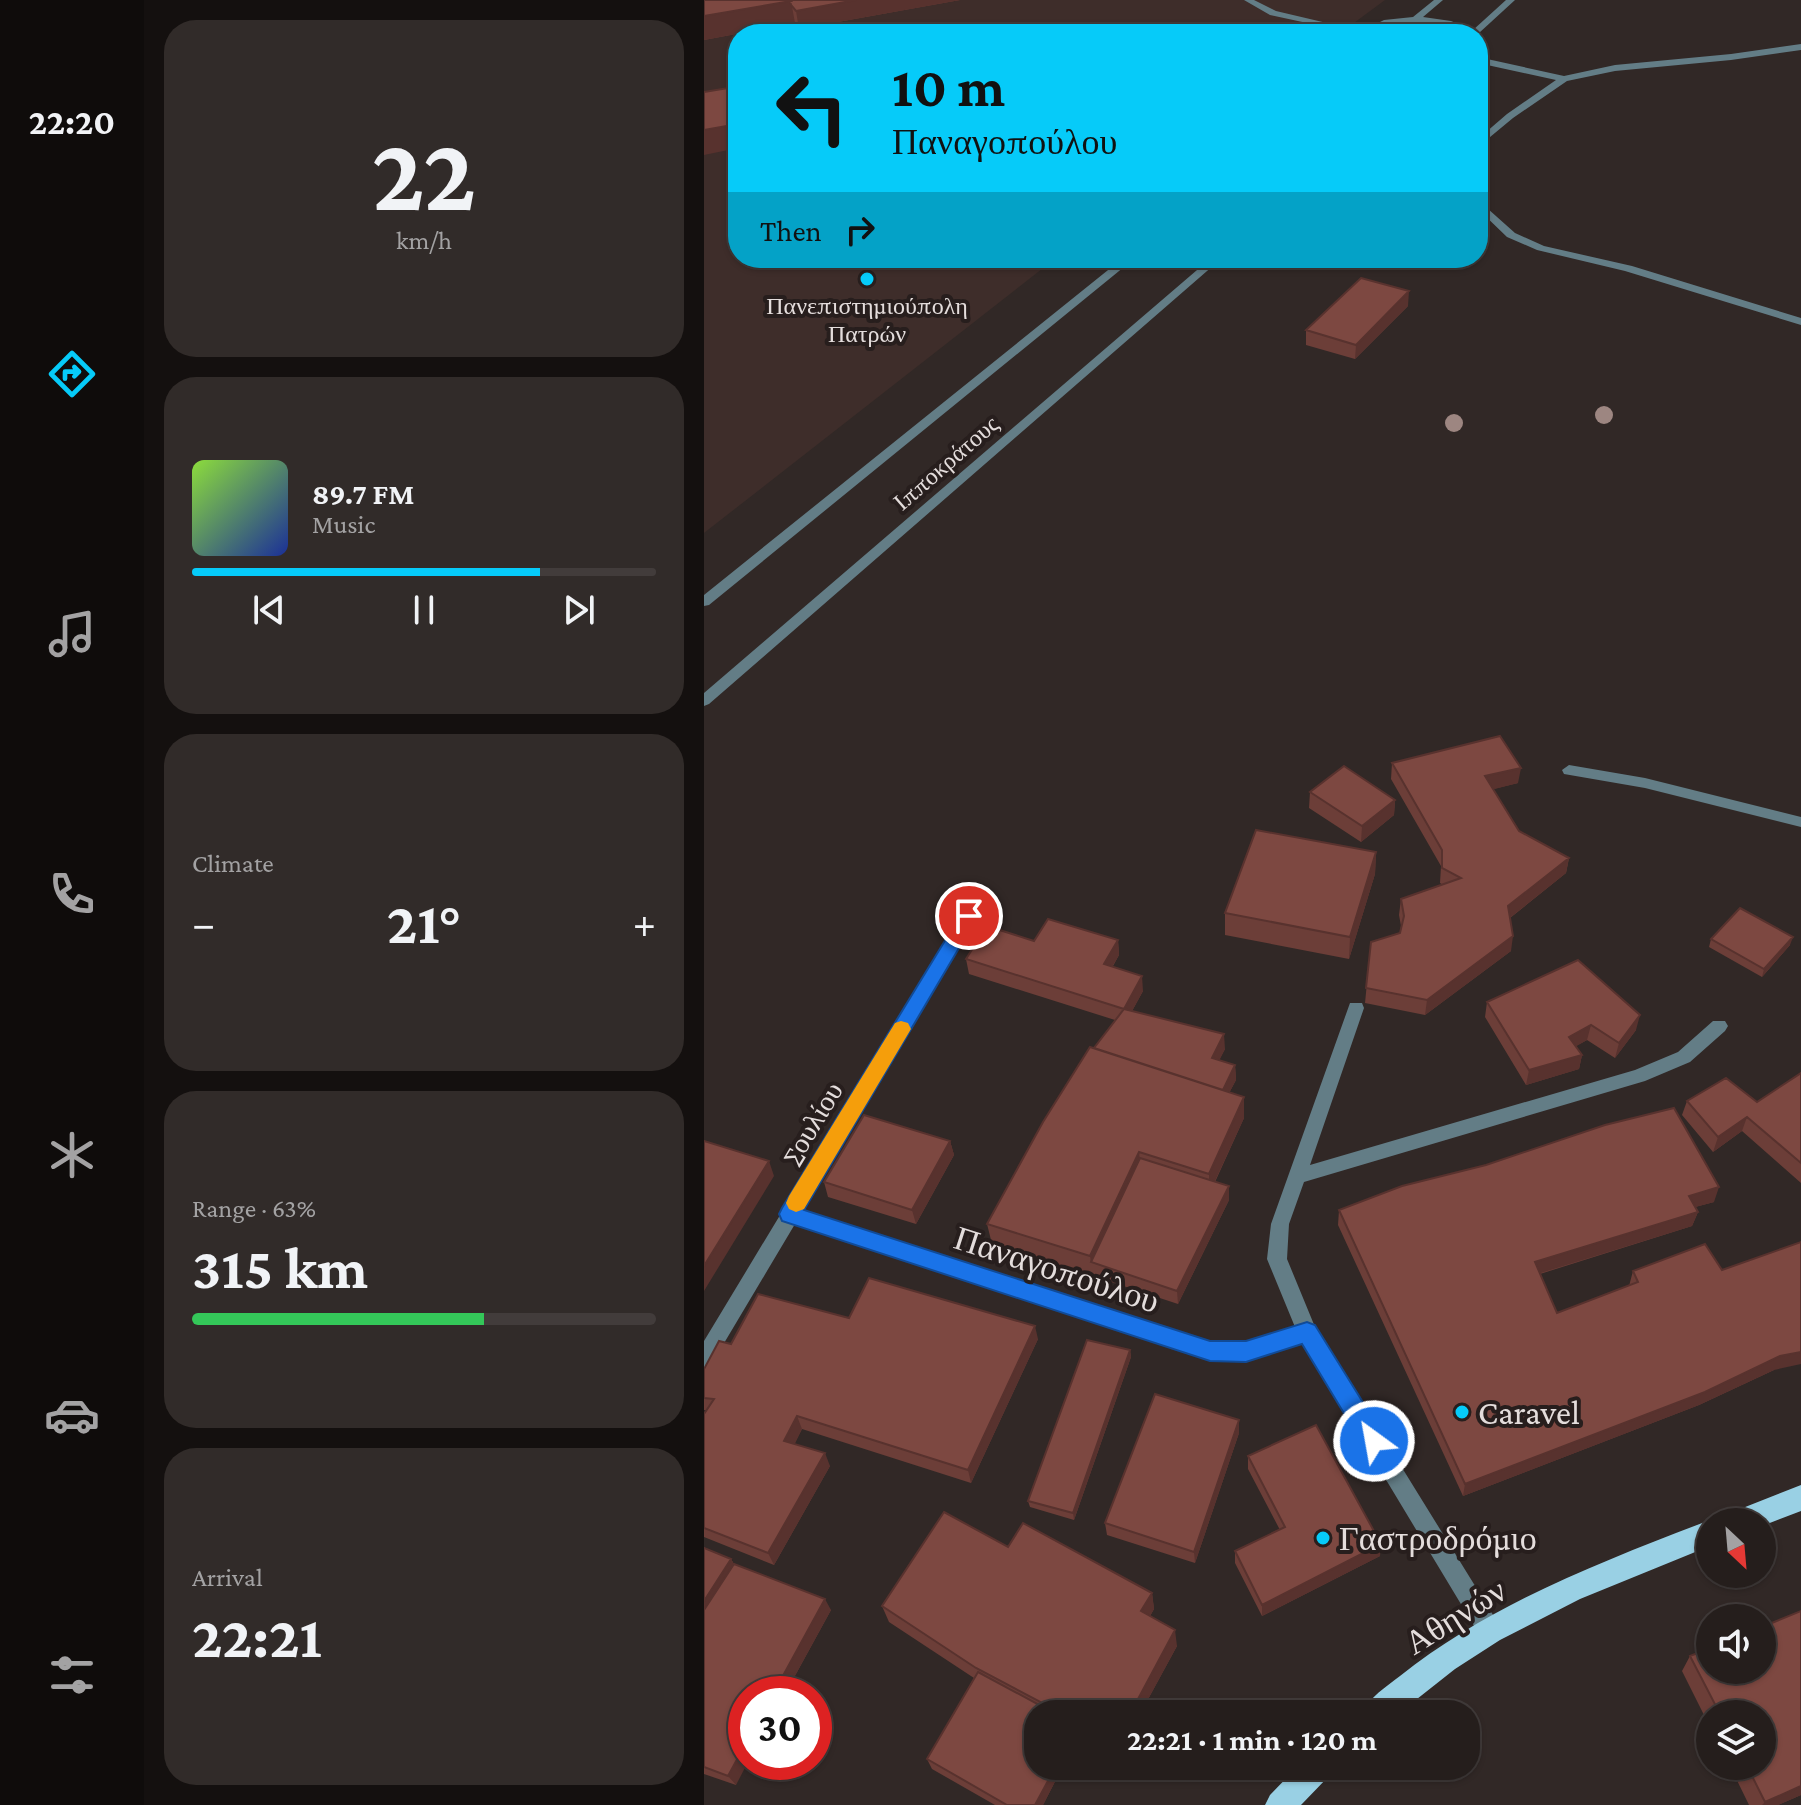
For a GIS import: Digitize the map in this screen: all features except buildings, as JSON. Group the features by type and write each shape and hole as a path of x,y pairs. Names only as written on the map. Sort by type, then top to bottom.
{"main road":[{"path":"1775,1508 1801,1498"},
{"name":"Αθηνών","path":"1393,1700 1421,1676 1490,1631 1579,1587 1696,1539"},
{"path":"1280,1805 1305,1780"}],"street":[{"path":"1248,0 1273,13 1321,24"},
{"path":"1415,19 1439,0"},
{"path":"1487,24 1511,0"},
{"path":"1382,24 1415,19 1451,24"},
{"path":"1488,135 1564,79 1615,68 1801,47"},
{"path":"1488,61 1564,79"},
{"path":"1488,214 1499,226 1533,245 1628,268 1801,322"},
{"name":"Ιπποκράτους","path":"704,602 1118,268"},
{"name":"Ιπποκράτους","path":"704,701 1205,268"},
{"path":"1569,770 1645,783 1801,822"},
{"name":"Σουλίου","path":"704,1359 969,916"},
{"path":"1356,1008 1280,1224 1277,1259 1307,1332 1490,1631"},
{"path":"1296,1177 1639,1076 1684,1057 1719,1026"},
{"name":"Παναγοπούλου","path":"789,1214 1210,1351 1246,1351 1307,1332"}],"shaded area":[{"name":"Πανεπιστημιούπολη Πατρών","path":"704,0 1385,0 1353,24 728,24 728,268 1043,268 704,533"}],"slow traffic":[{"path":"796,1203 901,1029"}],"place":[{"name":"Πανεπιστημιούπολη Πατρών","path":"867,279"},
{"name":"Caravel","path":"1462,1412"},
{"name":"Γαστροδρόμιο","path":"1323,1538"}],"route":[{"path":"969,916 789,1214 1210,1351 1246,1351 1307,1332 1374,1441"}]}
